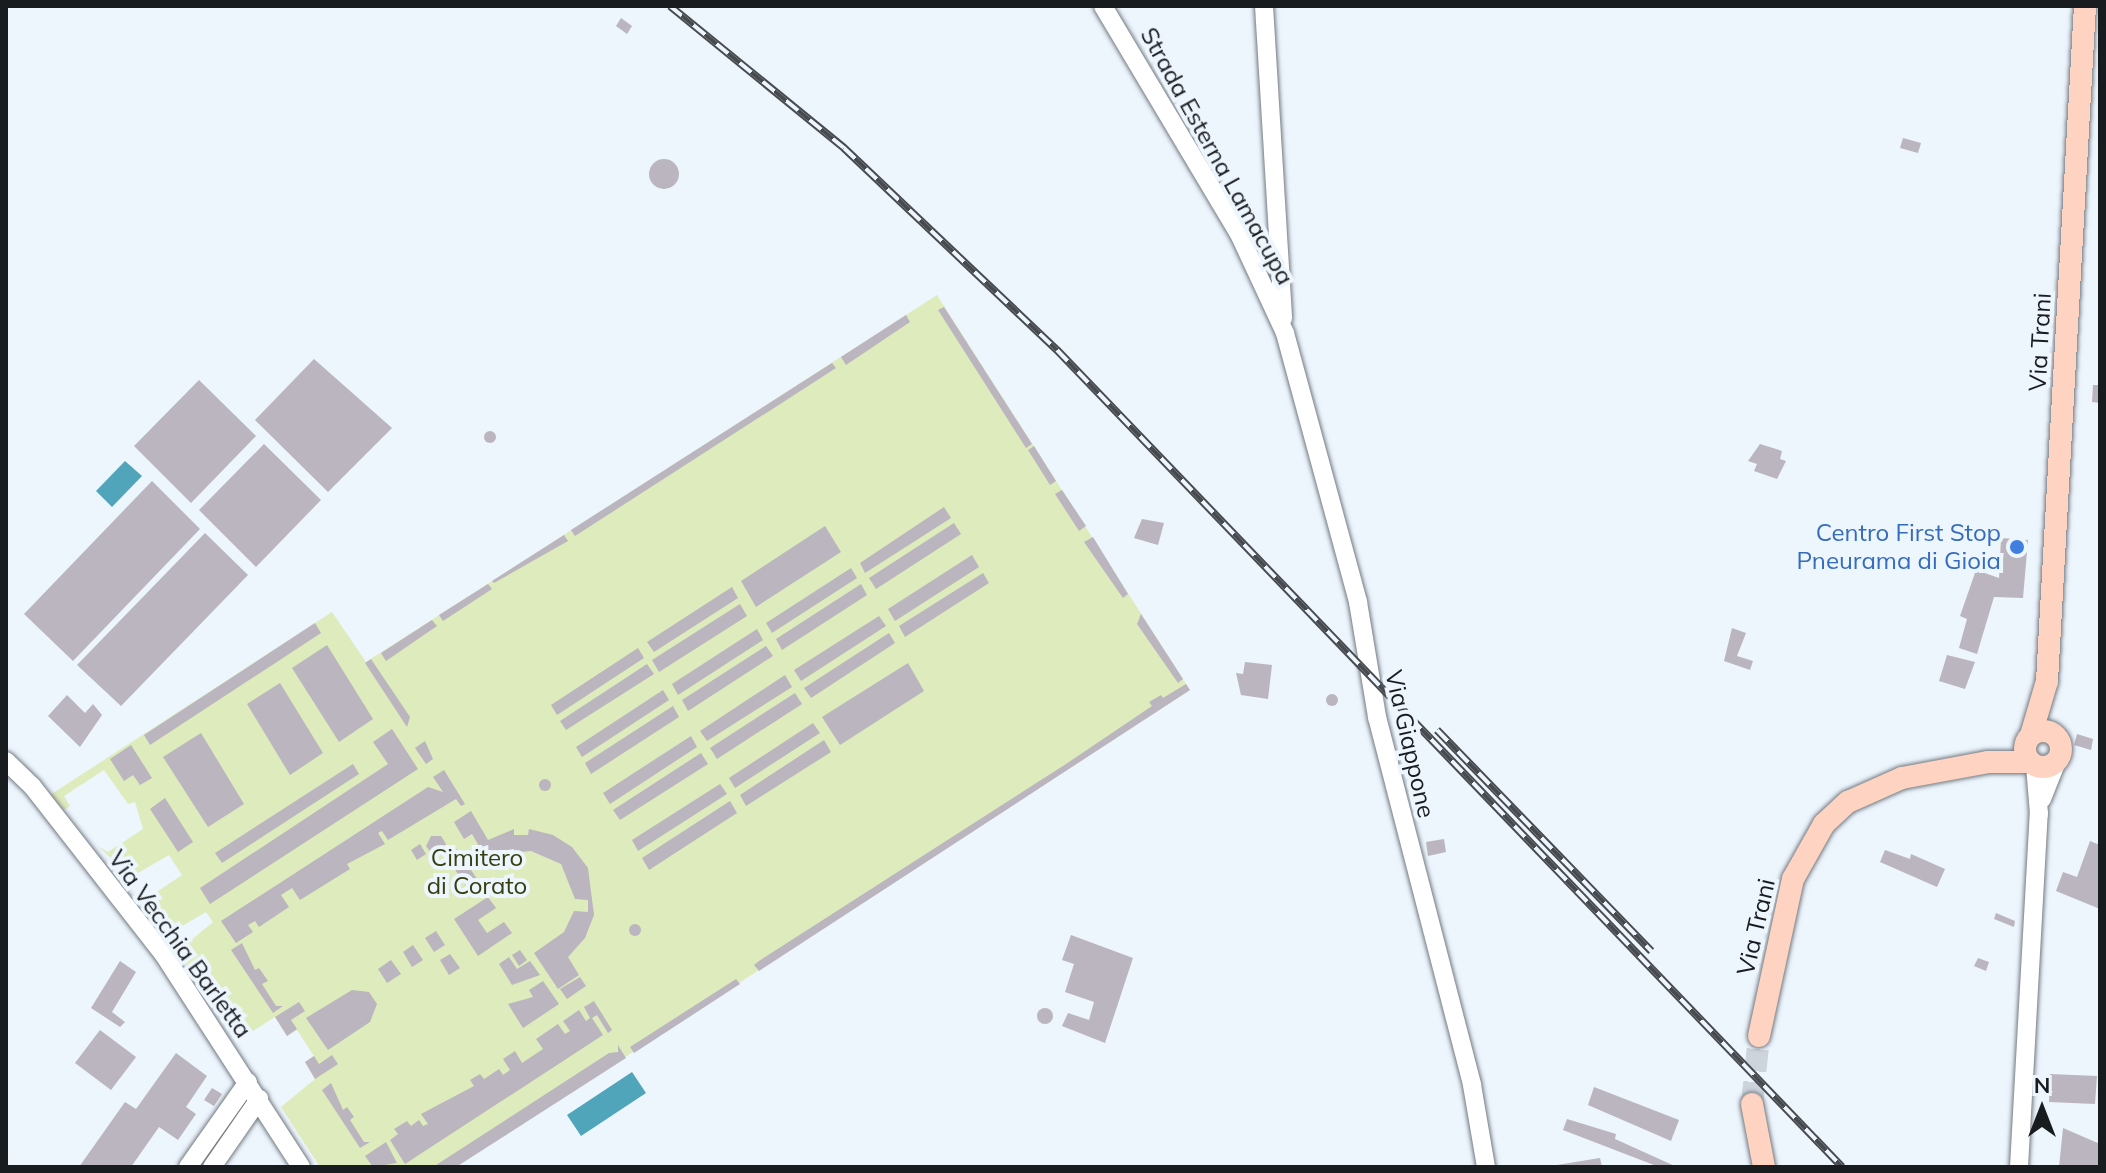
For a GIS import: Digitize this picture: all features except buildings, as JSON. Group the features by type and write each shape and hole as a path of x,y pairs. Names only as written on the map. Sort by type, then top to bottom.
{"main road":[{"name":"Via Trani","path":"2047,681 2085,6"},
{"path":"2029,737 2047,681"},
{"path":"2045,757 2047,681"},
{"path":"1988,762 2043,731 2045,757"},
{"path":"2029,737 2045,757"},
{"path":"1988,762 2045,757"},
{"name":"Via Trani","path":"1759,1036 1793,879 1824,824 1873,787 1988,762"},
{"path":"1752,1104 1764,1167"}],"street":[{"name":"Strada Esterna Lamacupa","path":"1103,6 1240,236 1285,333"},
{"path":"1264,6 1285,333"},
{"name":"Via Giappone","path":"1285,333 1358,602 1377,717 1472,1085 1486,1167"},
{"path":"2019,1167 2045,757"},
{"name":"Via Vecchia Barletta","path":"6,761 32,786 164,955 301,1167"},
{"path":"188,1167 253,1091"},
{"path":"200,1167 253,1091"},
{"path":"212,1167 253,1091"}],"green space":[{"name":"Cimitero di Corato","path":"937,295 1190,690 456,1167 320,1167 281,1107 315,1079 305,1062 314,1056 297,1030 287,1036 275,1017 242,1038 233,1036 178,951 213,922 206,912 170,933 148,905 149,897 182,875 169,855 131,877 98,846 108,852 143,829 135,802 128,804 104,770 64,796 70,806 64,810 50,795 332,612 366,662"}],"water":[{"path":"125,461 142,476 112,507 96,491"},
{"path":"632,1072 646,1093 581,1136 567,1115"}],"tunnel":[{"path":"1752,1104 1759,1036"}],"railway":[{"path":"670,6 844,148 1057,350 1842,1167"},
{"path":"1437,730 1651,951"}],"place":[{"name":"Centro First Stop Pneurama di Gioia","path":"2017,547"}]}
